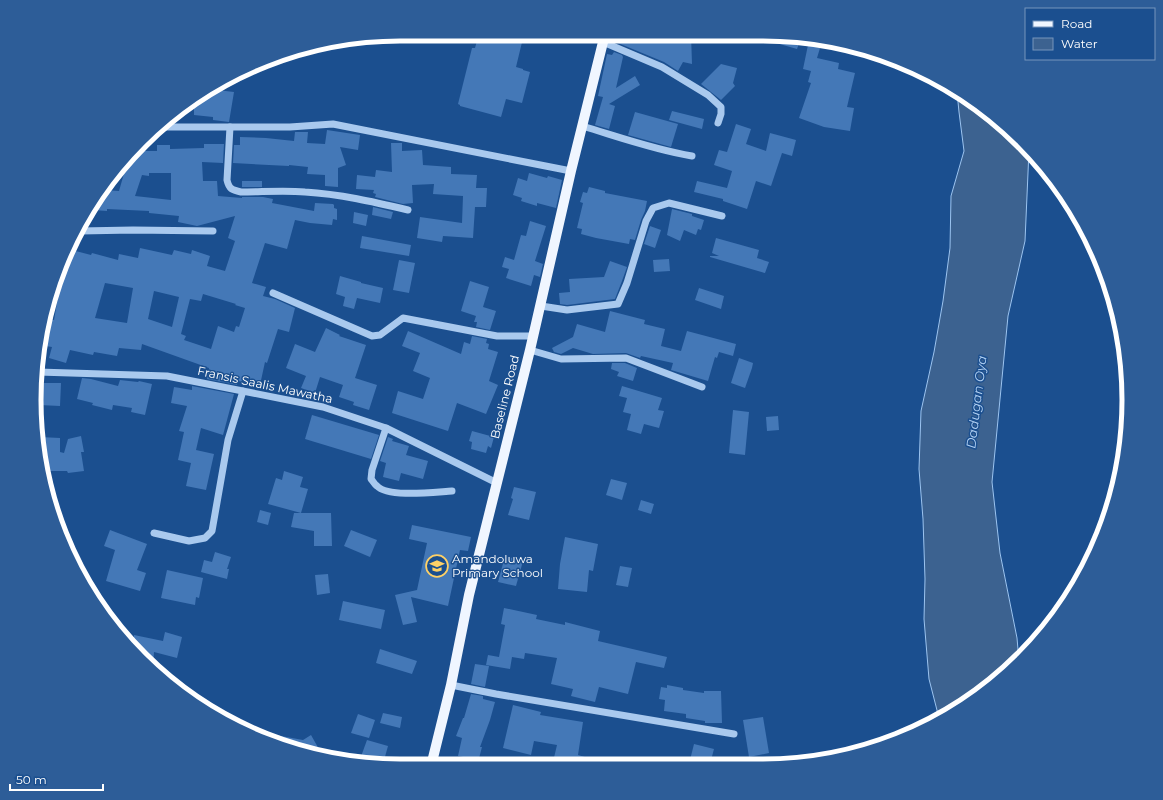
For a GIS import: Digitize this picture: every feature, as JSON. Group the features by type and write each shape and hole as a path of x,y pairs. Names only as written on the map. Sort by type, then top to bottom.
{"main road":[{"name":"Baseline Road","path":"433,759 469,595 541,306 571,171 603,41"}],"street":[{"path":"610,41 662,67 708,95 721,107 721,114 718,123"},
{"path":"167,127 290,127 334,124 571,171"},
{"path":"582,126 654,148 692,156"},
{"path":"230,127 227,180 228,186 233,190 241,192 324,193 408,210"},
{"path":"541,306 568,310 618,304 627,283 646,221 653,208 669,203 722,216"},
{"path":"83,231 213,231"},
{"path":"273,293 372,336 380,335 403,318 497,336 533,336"},
{"path":"530,350 561,359 626,358 702,387"},
{"name":"Fransis Saalis Mawatha","path":"42,372 167,376 324,407 386,428 497,483"},
{"path":"154,533 189,541 205,538 212,530 228,440 243,391"},
{"path":"386,428 372,470 371,479 377,487 386,491 399,493 452,491"},
{"path":"450,685 734,734"}],"water":[{"name":"Dadugan Oya","path":"958,99 982,115 1000,130 1029,158 1025,241 1008,316 992,482 1000,553 1017,638 1018,653 982,685 938,713 929,679 924,619 925,579 923,519 919,469 921,411 943,301 950,248 951,196 964,151"}],"building":[{"path":"477,41 522,41 516,67 530,72 522,103 506,99 501,117 460,106 458,104 472,48 475,48"},
{"path":"619,41 691,41 692,64 683,62 678,71 664,62 618,43"},
{"path":"770,41 799,43 797,49"},
{"path":"808,45 820,48 817,58 839,63 838,69 855,73 847,107 854,108 850,131 824,127 799,118 811,83 808,82 811,71 803,69"},
{"path":"614,52 622,55 623,57 616,88 635,76 640,85 609,104 615,106 609,129 595,125 603,97 598,96 607,54 612,55"},
{"path":"721,64 737,68 733,83 735,86 721,100 701,84"},
{"path":"218,90 234,92 229,122 213,120 213,117 194,115 194,108 192,108"},
{"path":"672,111 704,119 702,129 669,120"},
{"path":"635,112 678,124 671,147 628,135"},
{"path":"736,124 751,129 746,144 766,151 770,133 796,140 792,156 782,153 771,186 756,181 747,209 723,201 723,199 694,192 697,181 727,188 732,171 714,165 719,150 727,152"},
{"path":"327,130 360,135 358,150 340,147 346,165 338,168 338,187 325,186 325,175 307,174 308,167 233,163 234,145 240,145 240,137 294,141 295,132 308,132 307,143 325,144"},
{"path":"391,143 402,143 402,151 422,150 423,165 451,167 451,174 477,175 476,188 487,188 486,207 475,207 473,238 443,236 442,242 417,238 420,217 462,223 463,196 433,194 434,184 412,185 413,203 403,204 375,197 376,194 373,193 374,190 356,189 357,175 375,177 376,170 392,172"},
{"path":"204,144 224,144 223,163 202,162 203,181 217,181 218,196 242,198 263,197 273,199 272,203 314,211 315,203 333,204 334,208 337,209 337,220 333,219 332,225 295,220 287,249 265,243 252,283 266,287 263,296 275,299 295,308 289,332 278,329 267,363 265,362 260,385 238,381 237,385 207,379 209,368 142,344 141,350 119,348 117,356 94,352 93,355 70,350 66,363 49,358 52,347 45,346 50,320 54,320 58,297 56,297 74,250 91,255 92,253 118,260 119,254 138,258 140,248 172,255 174,250 191,254 192,250 210,256 207,266 225,271 235,241 228,238 235,216 197,226 178,222 179,216 149,213 149,211 107,209 107,211 96,210 109,190 119,191 125,168 141,151 157,151 157,145 170,145 170,149 204,148","holes":["149,173 171,173 171,200 135,196 142,175 149,176","105,283 133,288 127,323 95,318","154,291 179,297 172,327 148,319","203,294 245,308 239,327 236,326 234,332 218,326 211,349 184,340 186,336 181,334 190,299 201,301"]},
{"path":"529,173 562,180 556,208 537,203 537,206 521,201 522,198 513,195 518,178 527,181"},
{"path":"242,181 262,181 262,187 242,187"},
{"path":"589,187 605,191 605,193 647,201 635,240 630,239 629,244 581,234 582,229 577,228 583,203 580,202 583,192 587,193"},
{"path":"373,207 393,212 391,219 372,215"},
{"path":"672,209 692,214 692,216 704,220 701,230 698,229 696,235 684,230 680,241 667,235"},
{"path":"354,212 368,215 366,226 353,223"},
{"path":"530,221 546,226 535,261 543,264 540,277 534,275 531,286 506,278 509,269 502,267 505,257 514,260 521,235 526,236"},
{"path":"650,226 661,230 655,248 644,244"},
{"path":"362,236 411,245 409,256 360,248"},
{"path":"716,238 759,250 757,258 769,262 765,273 710,257 719,256 712,253"},
{"path":"669,259 670,271 654,272 653,260"},
{"path":"399,260 415,263 409,293 393,290"},
{"path":"610,261 627,267 615,299 567,305 560,304 559,293 570,292 569,279 604,277"},
{"path":"340,276 383,288 380,303 357,298 354,309 343,306 345,297 336,294"},
{"path":"470,281 489,287 483,307 496,311 490,330 476,327 477,322 474,322 476,316 461,311"},
{"path":"699,288 724,296 721,309 695,300"},
{"path":"610,311 645,320 644,324 665,329 661,346 681,351 687,331 736,344 733,356 719,352 717,358 715,357 708,381 671,370 673,363 641,356 640,358 626,353 593,354 573,348 561,354 554,352 552,348 573,337 577,324 605,332"},
{"path":"326,328 340,335 339,336 366,345 355,378 377,385 369,410 353,405 354,402 339,397 343,385 320,377 315,393 301,388 306,376 286,368 295,344 315,352"},
{"path":"408,331 461,354 464,342 470,344 472,336 487,339 486,343 489,344 488,349 498,352 489,381 498,385 486,414 457,403 448,431 392,413 398,391 423,399 430,378 413,371 420,353 402,346"},
{"path":"739,358 753,363 745,388 731,383"},
{"path":"612,363 625,363 637,368 633,381 617,376 619,372 611,369"},
{"path":"82,378 118,386 120,380 139,381 152,384 145,415 131,412 132,408 113,405 112,410 92,405 93,403 77,399"},
{"path":"42,383 61,383 60,406 41,405"},
{"path":"192,386 234,394 223,435 201,428 196,450 214,454 206,490 186,486 191,463 178,460 184,432 179,431 187,406 171,403 174,387 192,390"},
{"path":"622,386 662,398 658,410 664,411 659,428 644,424 641,434 627,430 631,414 623,412 627,398 619,396"},
{"path":"733,410 749,412 745,455 729,453"},
{"path":"312,415 379,435 371,459 305,439"},
{"path":"778,416 779,430 767,431 766,417"},
{"path":"472,431 494,437 491,448 488,446 486,453 471,449 472,442 469,441"},
{"path":"81,436 84,452 81,452 84,471 68,473 67,471 48,471 43,437 60,438 60,452 64,453 68,439"},
{"path":"388,437 393,439 392,441 409,446 406,455 428,461 423,479 401,473 399,481 383,477 386,463 380,461"},
{"path":"284,471 303,477 300,487 308,489 301,513 268,504 276,478 282,480"},
{"path":"611,479 627,483 622,500 606,495"},
{"path":"514,487 536,492 529,520 508,515 513,499 511,498"},
{"path":"641,500 654,504 651,514 638,510"},
{"path":"260,510 271,513 268,525 257,522"},
{"path":"294,513 331,513 332,546 314,546 314,531 291,527"},
{"path":"412,525 471,537 468,551 460,550 448,606 411,597 417,622 403,625 395,595 417,590 427,543 409,539"},
{"path":"110,530 147,544 137,570 146,573 140,591 106,581 115,550 104,546"},
{"path":"351,530 377,540 370,557 344,546"},
{"path":"565,537 598,544 593,571 589,570 587,592 558,589 560,564"},
{"path":"215,552 231,557 227,569 229,569 227,579 201,572 204,560 212,562"},
{"path":"505,556 523,561 516,586 498,582"},
{"path":"620,566 632,568 628,587 616,585"},
{"path":"167,570 203,578 199,598 196,597 195,605 161,598"},
{"path":"328,574 330,593 317,595 315,575"},
{"path":"343,601 385,610 381,629 339,620"},
{"path":"504,608 537,615 536,619 565,625 565,622 600,631 598,641 667,657 664,668 636,662 628,694 599,687 595,702 571,696 573,689 551,684 557,658 525,653 524,659 512,657 510,669 486,665 488,655 499,657 505,625 501,624"},
{"path":"165,632 182,637 177,658 154,652 153,661 130,637 134,637 134,635 163,641"},
{"path":"380,649 417,661 412,674 376,663"},
{"path":"475,664 489,666 485,687 471,684"},
{"path":"667,685 683,688 683,690 704,693 704,691 721,691 722,723 705,723 705,721 686,718 686,714 664,711 665,700 659,699 661,687 667,688"},
{"path":"471,694 483,696 483,699 495,702 480,747 482,747 479,759 463,759 463,757 458,756 462,738 456,736 464,718"},
{"path":"513,705 541,712 540,715 583,722 578,755 592,759 554,759 557,745 534,741 531,755 503,748"},
{"path":"383,713 402,717 400,728 380,723"},
{"path":"358,714 375,720 369,738 351,733"},
{"path":"763,717 769,753 749,757 743,720"},
{"path":"270,735 303,740 311,735 319,750 307,747"},
{"path":"367,740 388,746 385,758 361,757"},
{"path":"694,744 714,749 711,759 690,759"}],"place":[{"name":"Amandoluwa Primary School","path":"437,566"}]}
